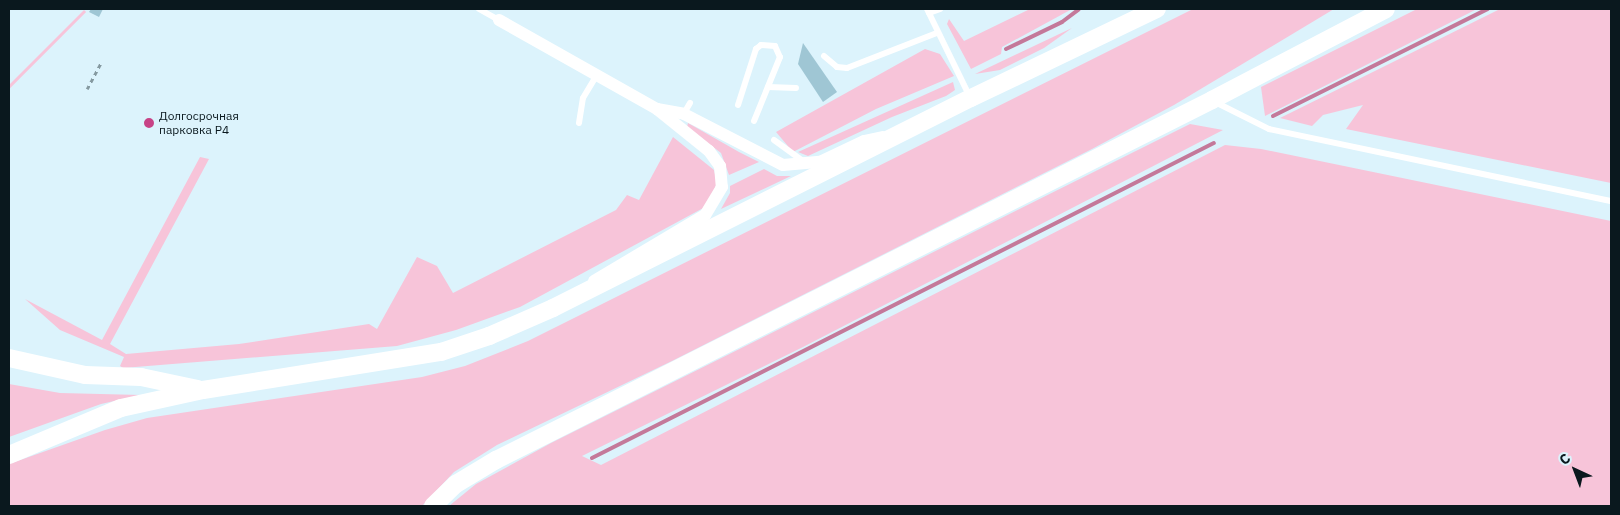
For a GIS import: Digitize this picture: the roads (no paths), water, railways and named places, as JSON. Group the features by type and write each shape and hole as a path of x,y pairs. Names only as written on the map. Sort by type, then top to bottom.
{"main road":[{"path":"9,456 121,408 203,390 441,352 489,336 909,131 971,98 1157,9"},
{"path":"433,506 456,484 496,460 1212,100 1386,9"},
{"path":"9,358 85,375 141,377 203,390"}],"street":[{"path":"499,20 657,109 676,127 709,151 720,166 722,187 714,204 705,215 605,272 580,293"},
{"path":"657,109 687,108 771,161 784,165 809,164 864,141 909,131"}],"lane":[{"path":"479,9 499,20"},
{"path":"940,9 928,11 937,33 971,98"},
{"path":"824,56 837,67 847,68 937,33"},
{"path":"738,104 756,49 768,44 775,46 780,57 754,121"},
{"path":"579,123 583,98 597,75"},
{"path":"768,87 796,88"},
{"path":"1212,100 1268,129 1611,201"},
{"path":"676,127 687,108"},
{"path":"774,140 809,164"}],"waterway":[{"path":"1006,49 1062,22 1079,9"},
{"path":"1273,116 1488,9"},
{"path":"592,458 1214,143"}],"place":[{"name":"Долгосрочная парковка P4","path":"149,123"}]}
